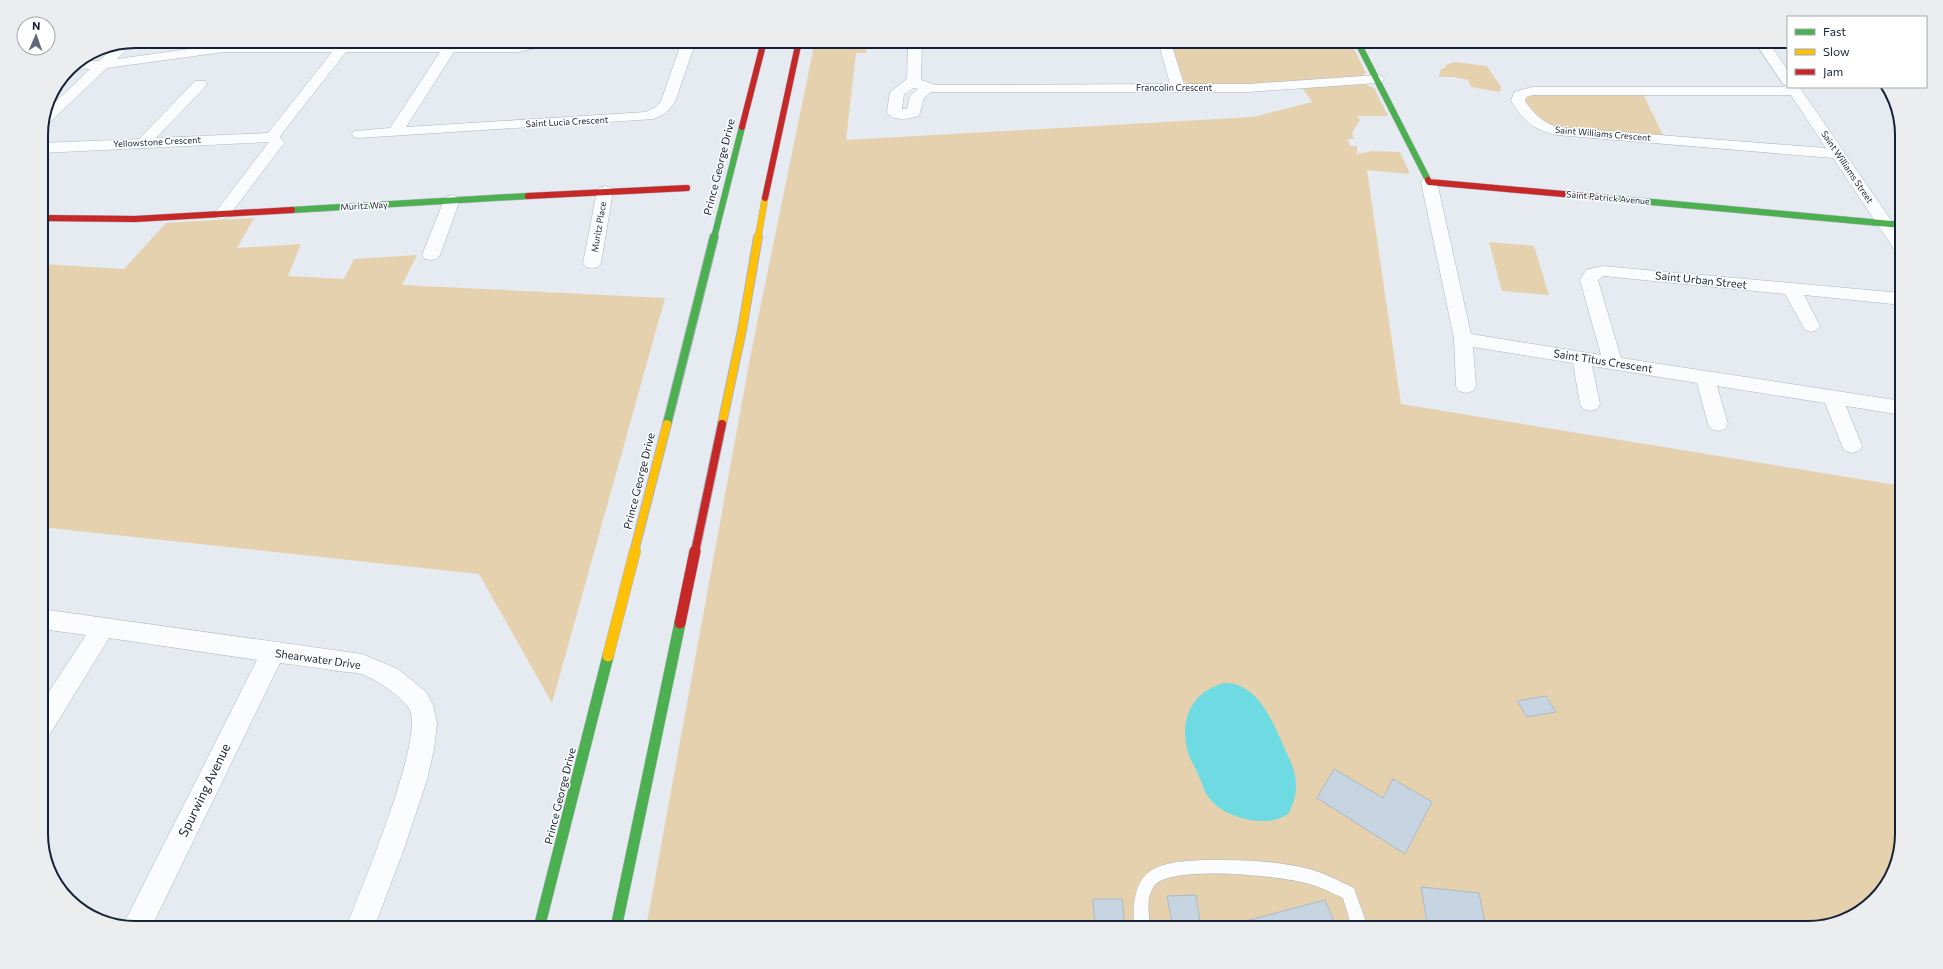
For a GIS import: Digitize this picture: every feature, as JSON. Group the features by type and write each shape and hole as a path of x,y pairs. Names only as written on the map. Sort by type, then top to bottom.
{"main road":[{"name":"Prince George Drive","path":"540,921 762,48"},
{"path":"617,921 742,330 767,184 797,48"},
{"path":"1361,48 1429,182"},
{"name":"Saint Patrick Avenue","path":"1429,182 1895,224"},
{"name":"Muritz Way","path":"48,218 135,219 605,191 688,188"}],"street":[{"path":"84,65 102,65 218,48"},
{"path":"222,214 278,143 273,137 342,48"},
{"path":"395,132 449,48"},
{"name":"Saint Lucia Crescent","path":"359,134 649,116 661,110 668,102 687,48"},
{"path":"914,81 915,48"},
{"path":"1167,48 1178,88"},
{"name":"Saint Williams Street","path":"1766,48 1787,79"},
{"path":"51,112 118,50"},
{"name":"Francolin Crescent","path":"928,88 1248,88 1377,79"},
{"path":"914,81 897,92 894,112 896,114 914,113 917,96 928,88"},
{"path":"914,81 919,85 928,88"},
{"path":"143,143 200,84"},
{"name":"Saint Williams Crescent","path":"1787,86 1532,91 1522,93 1518,100 1532,121 1540,126 1557,131 1838,154"},
{"name":"Saint Williams Street","path":"1793,88 1895,238"},
{"name":"Yellowstone Crescent","path":"48,148 273,137"},
{"path":"1429,182 1463,338 1466,386"},
{"name":"Muritz Place","path":"592,263 605,191"},
{"path":"431,255 452,200"},
{"name":"Saint Urban Street","path":"1614,363 1589,280 1592,274 1602,271 1895,298"},
{"path":"1791,288 1811,326"},
{"name":"Saint Titus Crescent","path":"1463,338 1488,344 1895,407"},
{"path":"1581,358 1590,404"},
{"path":"1705,377 1718,424"},
{"path":"1832,397 1852,446"},
{"name":"Shearwater Drive","path":"48,620 362,664 390,676 405,687 422,705 425,728 421,755 413,785 363,921"},
{"path":"48,715 103,628"},
{"name":"Spurwing Avenue","path":"139,921 273,652"}],"lane":[{"path":"1142,921 1141,908 1143,890 1156,874 1180,868 1246,867 1305,875 1349,893 1358,921"}],"shaded area":[{"path":"814,48 866,48 866,53 856,53 846,140 1253,117 1312,102 1302,87 1365,84 1374,88 1388,116 1357,116 1360,120 1352,133 1354,139 1348,139 1350,146 1357,146 1357,154 1372,151 1400,152 1410,174 1367,170 1401,404 1895,485 1895,834 1892,856 1886,872 1877,887 1861,903 1830,918 1808,921 647,921 751,353"},
{"path":"1173,48 1354,48 1366,73 1360,77 1240,85 1189,84 1180,79"},
{"path":"1454,62 1487,66 1501,87 1500,92 1471,87 1468,80 1454,77 1439,77 1440,70 1446,67 1446,65"},
{"path":"1534,94 1643,94 1664,137 1555,128 1542,124 1525,101 1527,96"},
{"path":"254,218 237,248 301,244 288,276 344,279 354,259 417,255 402,285 665,298 552,703 479,574 48,528 48,264 124,269 166,223"},
{"path":"1489,242 1534,246 1549,295 1502,291"}],"water":[{"path":"1224,683 1236,684 1246,689 1262,704 1274,725 1290,760 1296,780 1295,793 1293,804 1288,814 1280,818 1266,821 1248,820 1223,810 1208,796 1190,758 1185,729 1190,709 1203,693"}],"building":[{"path":"1546,696 1556,712 1527,717 1517,701"},
{"path":"1334,769 1383,798 1393,779 1432,802 1405,854 1317,798"},
{"path":"1421,887 1479,893 1485,921 1427,921"},
{"path":"1196,895 1200,921 1172,921 1167,896"},
{"path":"1093,899 1122,899 1124,921 1095,921"},
{"path":"1325,900 1334,921 1246,921"}],"traffic: fast":[{"path":"1361,48 1428,180"},
{"path":"667,424 742,127"},
{"path":"292,210 528,196"},
{"path":"1597,197 1895,224"},
{"path":"617,921 680,623"},
{"path":"541,921 608,656"}],"traffic: slow":[{"path":"722,424 742,330 765,198"},
{"path":"608,656 667,424"}],"traffic: jam":[{"path":"742,127 762,48"},
{"path":"765,198 797,48"},
{"path":"1428,180 1429,182 1597,197"},
{"path":"528,196 687,188"},
{"path":"48,218 135,219 292,210"},
{"path":"680,623 722,424"}]}
